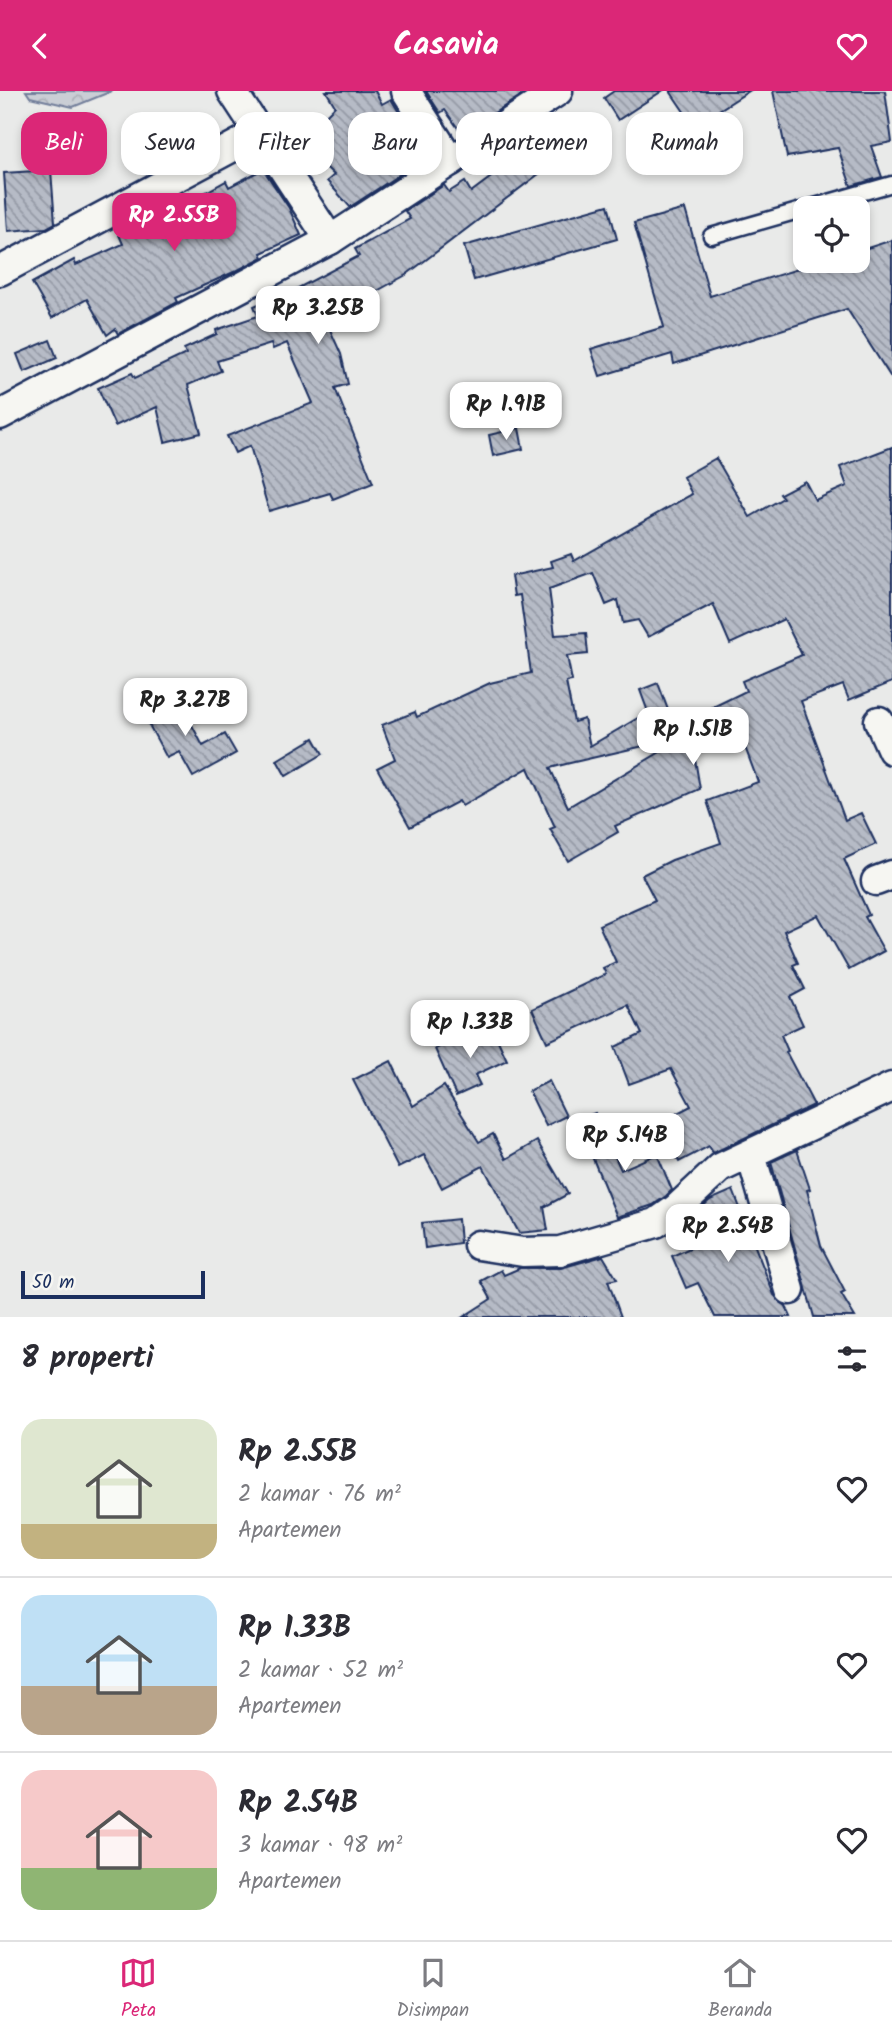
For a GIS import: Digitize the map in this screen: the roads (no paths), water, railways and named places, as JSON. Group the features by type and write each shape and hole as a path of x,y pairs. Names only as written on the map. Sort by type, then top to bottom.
{"street":[{"path":"232,91 246,112"},
{"path":"406,91 451,160"},
{"path":"0,415 330,240 558,91"},
{"path":"0,271 234,146"},
{"path":"287,175 330,240"},
{"path":"879,721 892,750"},
{"path":"478,1245 523,1252 560,1251 644,1227 663,1219 676,1209 713,1173 892,1087"},
{"path":"751,1154 790,1290"}],"lane":[{"path":"851,196 892,184"},
{"path":"711,236 793,213"}]}
